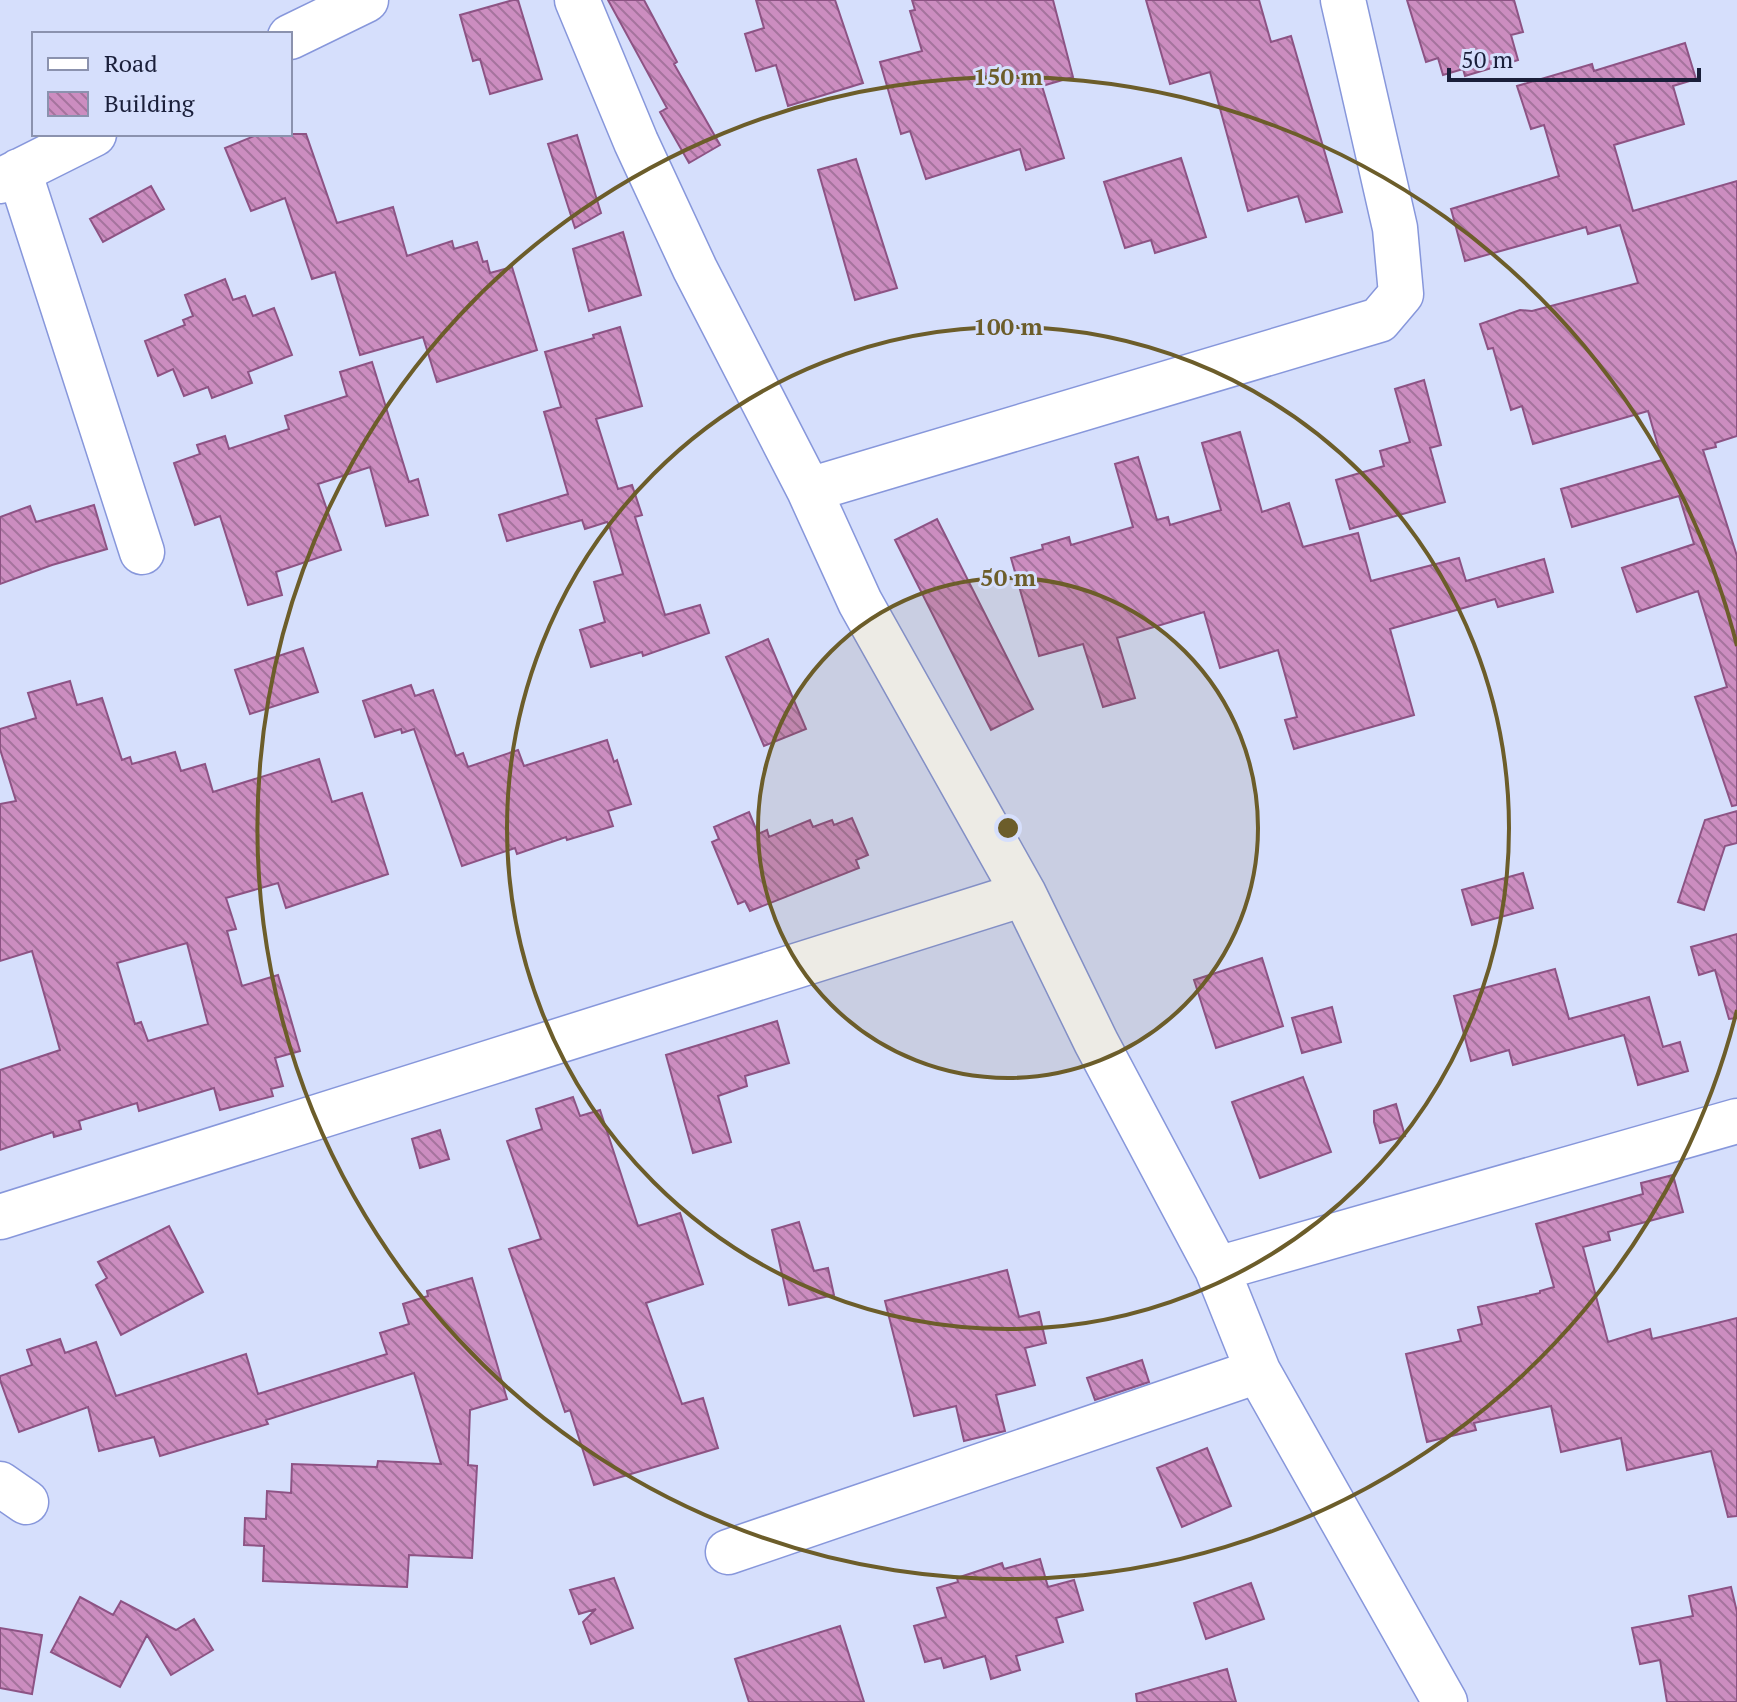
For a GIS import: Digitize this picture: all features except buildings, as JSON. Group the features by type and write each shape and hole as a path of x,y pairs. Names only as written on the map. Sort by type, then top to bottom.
{"street":[{"path":"292,36 366,0"},
{"path":"577,0 636,142 695,269 809,490 860,602 1024,894 1096,1042 1217,1269 1258,1371 1445,1702"},
{"path":"809,490 1379,320 1401,294 1395,228 1343,0"},
{"path":"90,136 10,176 142,552"},
{"path":"0,1217 1024,894"},
{"path":"1217,1269 1737,1121"},
{"path":"728,1552 1258,1371"}]}
